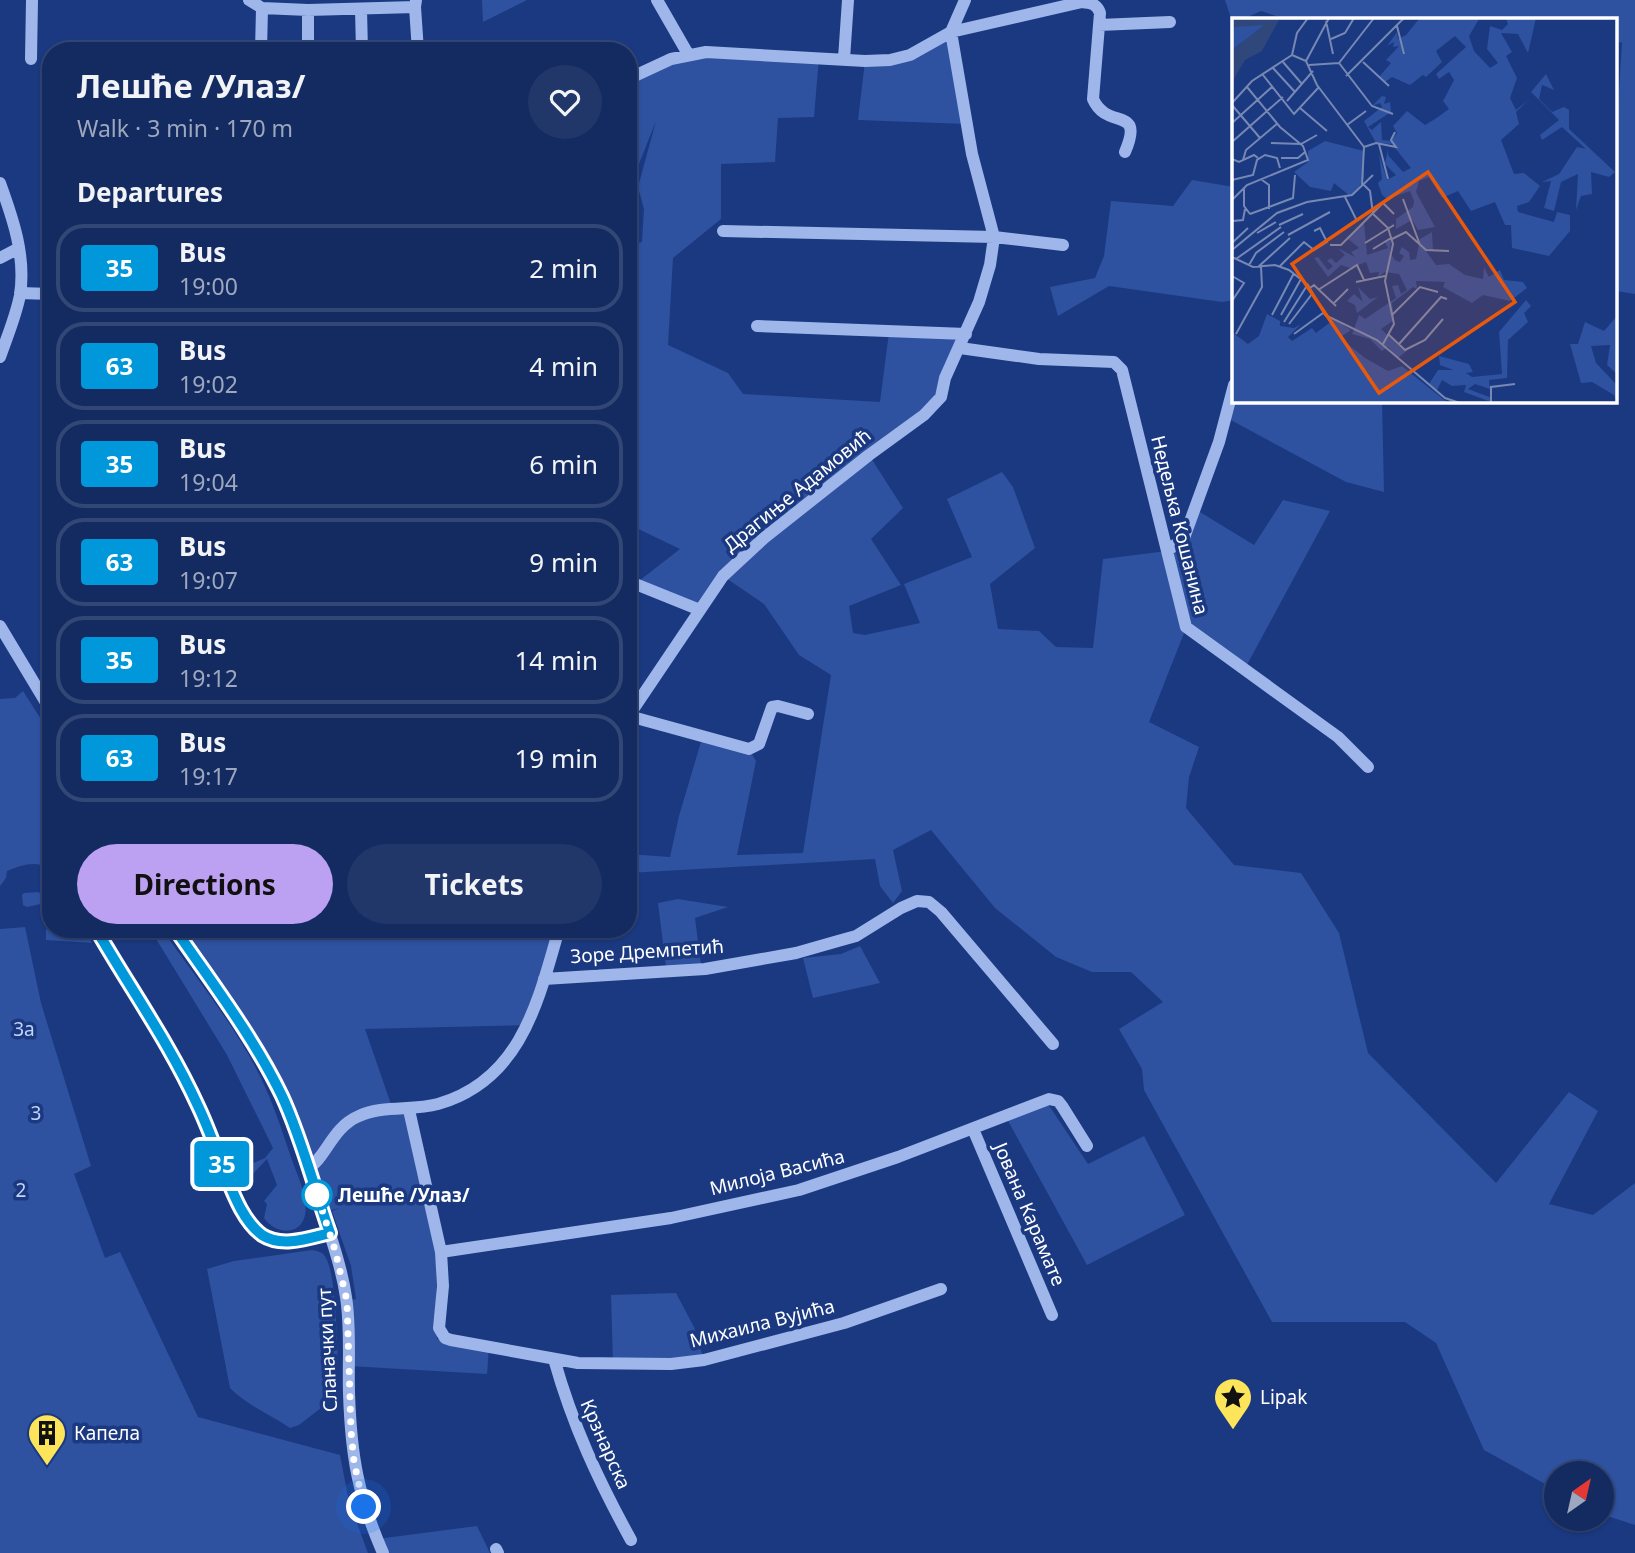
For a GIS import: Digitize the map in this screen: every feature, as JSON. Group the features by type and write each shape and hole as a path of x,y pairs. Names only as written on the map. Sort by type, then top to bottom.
{"street":[{"path":"31,59 32,0"},
{"path":"249,0 262,8 308,10 416,4 418,42"},
{"path":"657,0 688,54"},
{"path":"844,59 848,0"},
{"path":"951,33 965,0"},
{"path":"637,75 671,59 706,52 890,60 910,55 951,33 1082,2 1094,4 1100,13 1093,99 1103,113 1124,120 1131,127 1132,135 1125,152"},
{"path":"261,42 262,8"},
{"path":"361,9 362,42"},
{"path":"308,10 309,42"},
{"path":"1099,25 1170,22"},
{"name":"Драгиње Адамовић","path":"637,705 723,576 764,538 924,415 941,397 945,378 966,334 987,277 994,237 971,153 951,33"},
{"path":"0,183 14,223 19,248 20,293 0,358"},
{"path":"723,230 994,237 1063,245"},
{"path":"0,258 19,248"},
{"path":"20,293 42,294"},
{"path":"757,326 966,334"},
{"name":"Недељка Кошанина","path":"960,348 1040,359 1117,364 1122,370 1186,627 1338,737 1368,767"},
{"path":"1167,551 1184,538 1219,442 1232,393"},
{"path":"637,586 700,610"},
{"path":"0,626 42,696"},
{"path":"637,719 749,749 760,744 772,707 778,706 808,714"},
{"name":"Зоре Дремпетић","path":"544,979 705,969 796,953 856,936 909,904 925,901 941,912 1053,1044"},
{"name":"Сланачки пут","path":"180,938 260,1056 283,1099 308,1168 343,1276 349,1334 349,1393 354,1462 364,1507 383,1553"},
{"path":"308,1168 314,1165 346,1123 370,1112 409,1110 438,1104 459,1096 495,1072 523,1036 556,938"},
{"name":"Милоја Васића","path":"441,1252 671,1217 772,1196 836,1179 1053,1099 1062,1106 1087,1146"},
{"name":"Михаила Вујића","path":"409,1110 441,1252 443,1286 439,1328 445,1338 600,1365 630,1362 671,1364 704,1360 844,1323 941,1289"},
{"name":"Јована Карамате","path":"973,1129 1052,1314"},
{"name":"Крзнарска","path":"554,1359 583,1447 631,1540"}],"green space":[{"path":"482,0 527,0 483,22"},
{"path":"1225,0 1635,0 1635,294 1618,291 1618,105 1622,43 1618,42 1618,18 1282,18 1261,11 1245,18 1232,18 1232,21"},
{"path":"951,32 966,124 858,120 865,61 890,60"},
{"path":"688,54 819,58 814,117 778,118 775,162 721,164 721,219 673,258 668,345 728,373 743,394 880,402 889,332 966,334 941,397 869,455 903,508 871,539 901,585 849,606 853,633 865,635 920,623 904,584 972,557 947,499 1002,472 1013,487 1035,548 990,584 998,629 1039,631 1056,647 1093,648 1103,559 1167,551 1179,544 1195,509 1254,545 1283,500 1330,511 1242,674 1186,628 1149,722 1199,747 1189,777 1186,808 1234,865 1301,873 1339,933 1368,1053 1496,1183 1569,1092 1598,1111 1549,1204 1593,1215 1635,1183 1635,1525 1614,1518 1614,1461 1544,1461 1544,1483 1484,1450 1436,1343 1405,1322 1272,1322 1144,1090 1142,1069 1119,1029 1163,1002 1131,972 1092,972 1056,957 995,908 931,830 893,850 902,891 893,903 880,886 875,859 637,872 637,855 670,857 703,735 749,749 756,761 737,855 803,853 831,675 799,655 764,604 723,576 700,610 637,585 680,549 637,528 637,243 642,242 644,209 638,187 656,121 637,169 637,76"},
{"path":"1192,180 1232,187 1232,300 1222,302 1109,286 1058,316 1050,287 1095,278 1104,256 1111,201 1173,206"},
{"path":"1234,402 1382,402 1384,492 1346,482 1227,418"},
{"path":"23,691 42,721 42,865 29,864 7,871 0,886 0,699 15,698"},
{"path":"24,893 42,894 42,904 27,907 23,905"},
{"path":"678,899 728,907 695,918 701,965 666,967 658,903"},
{"path":"25,927 41,1003 91,1166 74,1174 105,1258 120,1252 198,1417 340,1455 349,1502 368,1553 0,1553 0,929"},
{"path":"89,938 92,943 46,940"},
{"path":"156,938 168,938 244,1046 265,1087 304,1194 304,1218 297,1228 292,1230 281,1230 264,1218 267,1204 264,1201 277,1185 267,1159 247,1180 239,1176 237,1170 265,1158 273,1148 227,1055"},
{"path":"181,938 556,938 529,1025 365,1029 393,1110 409,1110 436,1227 437,1339 489,1347 487,1374 349,1366 347,1301 356,1299 351,1266 332,1211 340,1208 323,1212 283,1099"},
{"path":"860,946 880,983 813,998 803,958 841,954"},
{"path":"1048,1104 1088,1164 1144,1136 1185,1215 1087,1265 1007,1119"},
{"path":"312,1250 325,1256 333,1284 339,1394 299,1425 290,1428 230,1388 207,1269 234,1261"},
{"path":"676,1293 694,1327 704,1360 613,1364 611,1295"},
{"path":"477,1526 490,1553 383,1553 377,1539"}],"bus line":[{"name":"35","path":"101,938 158,1032 195,1101 233,1191 253,1226 269,1239 276,1241 330,1233 292,1123 272,1077 255,1046 181,938"}],"place":[{"name":"Лешће /Улаз/","path":"317,1195"},
{"name":"Lipak","path":"1233,1431"},
{"name":"Капела","path":"47,1467"}],"route":[{"path":"317,1195 316,1191 343,1276 347,1301 351,1431 354,1462 364,1507"}],"park label":[{"name":"3a","path":"24,1029"},
{"name":"3","path":"36,1113"},
{"name":"2","path":"21,1190"}]}
